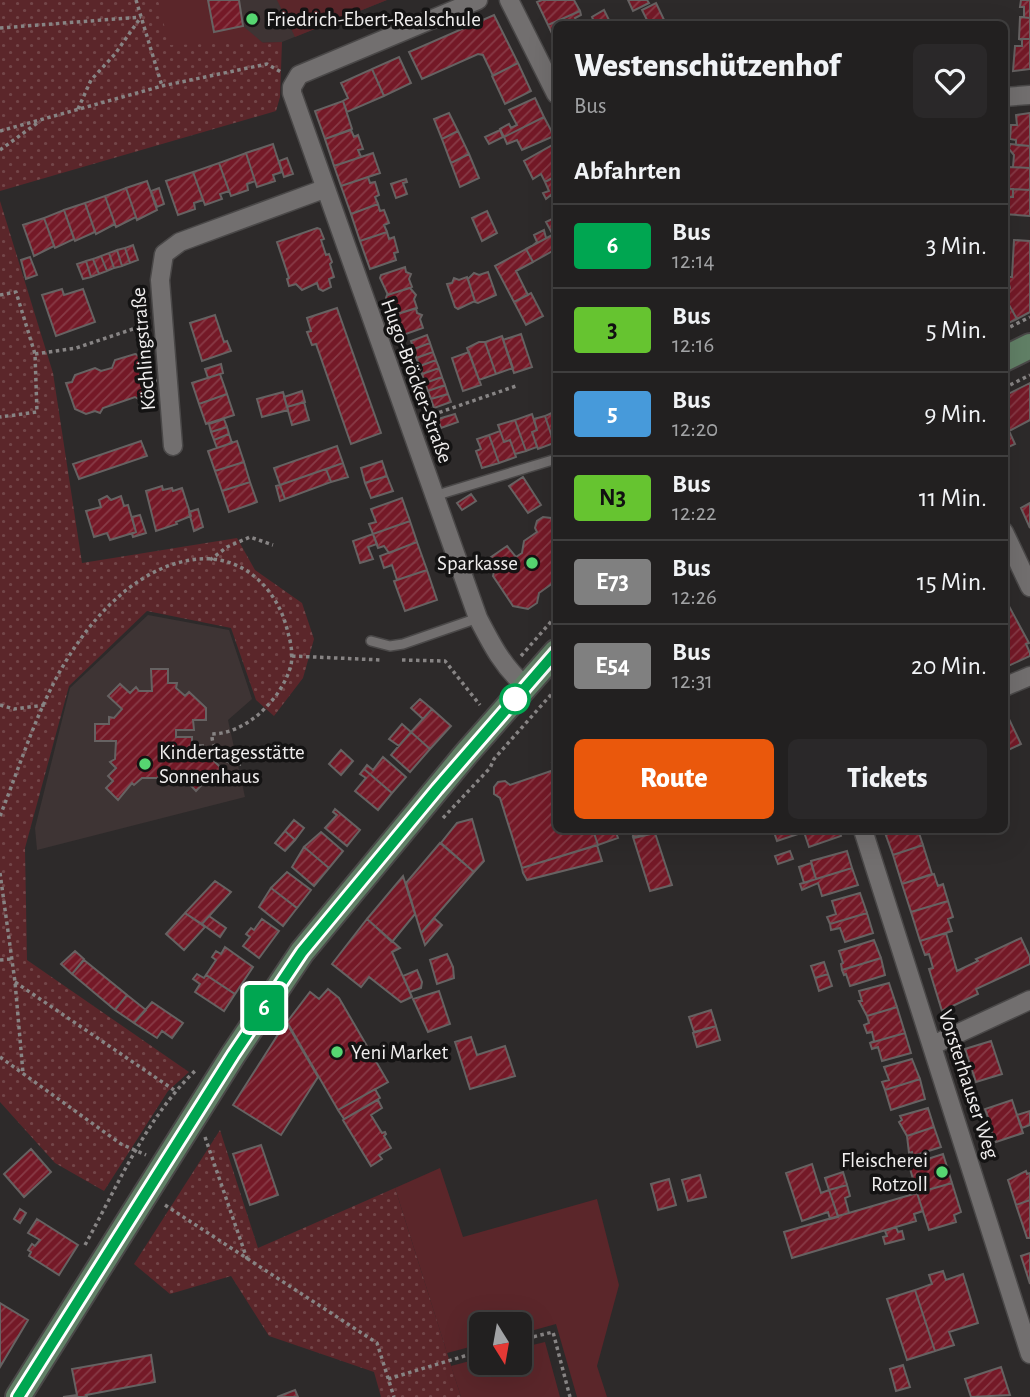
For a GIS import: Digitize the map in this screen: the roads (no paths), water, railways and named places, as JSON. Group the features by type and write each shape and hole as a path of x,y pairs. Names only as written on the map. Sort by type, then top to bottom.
{"main road":[{"path":"1008,357 1030,346"},
{"path":"18,1397 233,1055 302,952 553,655"}],"street":[{"name":"Hugo-Bröcker-Straße","path":"478,0 308,71 295,80 292,93 478,618 500,659 525,686"},
{"path":"509,0 553,88"},
{"path":"1008,97 1030,94"},
{"name":"Köchlingstraße","path":"173,446 160,271 164,254 180,242 324,189"},
{"path":"1008,540 1030,587"},
{"path":"1008,685 1030,676"},
{"name":"Vorsterhauser Weg","path":"864,833 1030,1354"},
{"path":"933,1045 1030,1000"}],"lane":[{"path":"434,496 553,460"},
{"path":"371,641 390,646 403,644 478,618"}],"place":[{"name":"Friedrich-Ebert-Realschule","path":"252,19"},
{"name":"Sparkasse","path":"532,563"},
{"name":"Kindertagesstätte Sonnenhaus","path":"145,764"},
{"name":"Yeni Market","path":"337,1052"},
{"name":"Fleischerei Rotzoll","path":"942,1172"}]}
